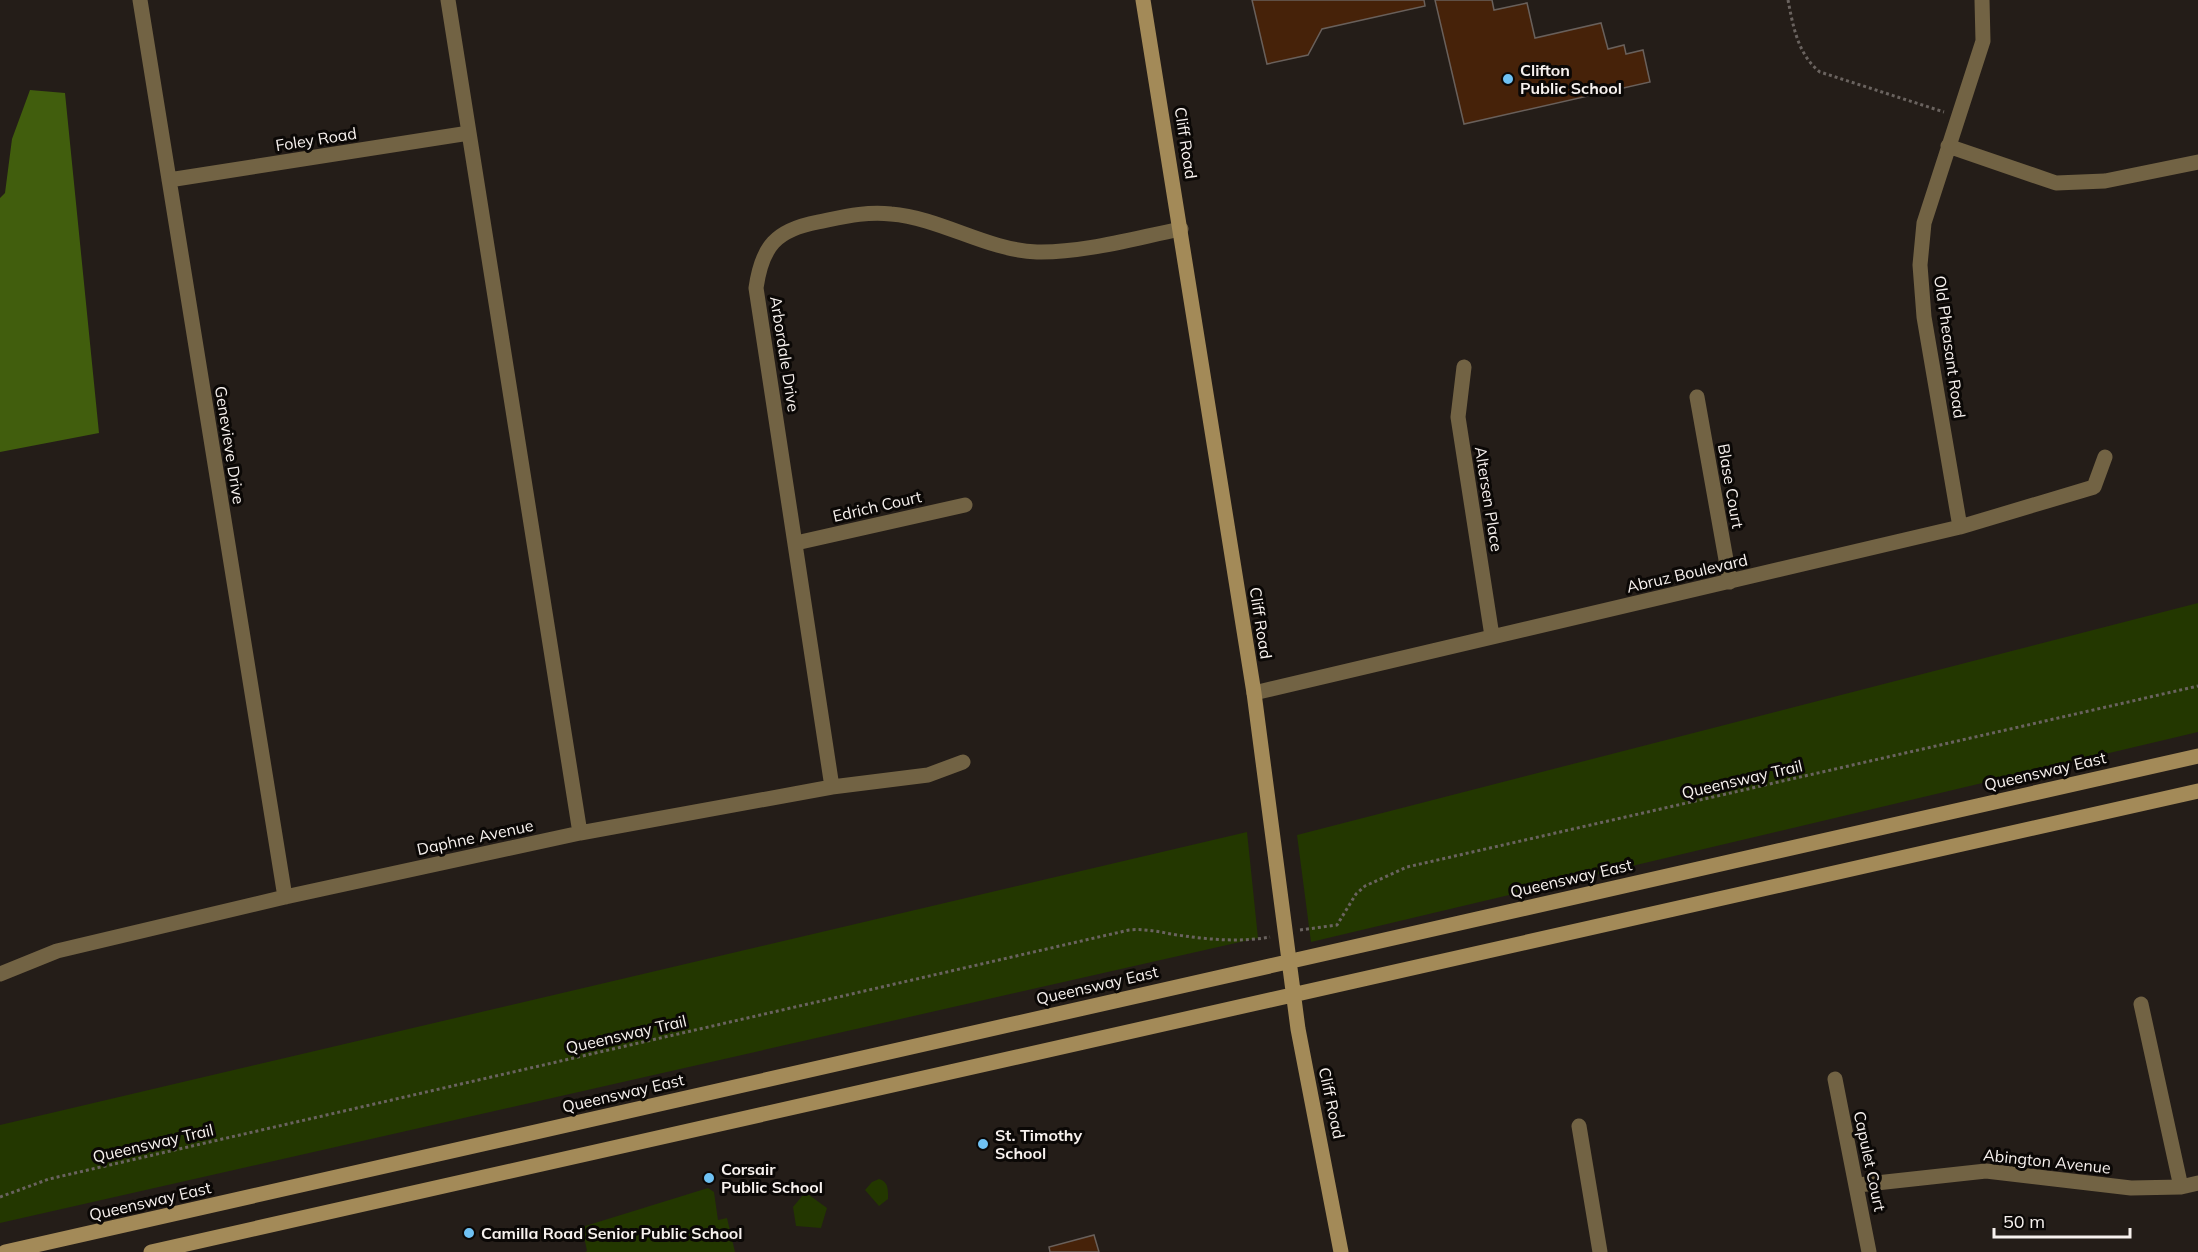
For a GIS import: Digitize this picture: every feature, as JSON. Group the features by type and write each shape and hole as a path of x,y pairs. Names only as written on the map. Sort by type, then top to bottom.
{"main road":[{"name":"Cliff Road","path":"1143,0 1254,693 1292,995 1341,1252"},
{"name":"Queensway East","path":"5,1252 2198,756"},
{"path":"151,1252 2198,791"}],"street":[{"name":"Genevieve Drive","path":"140,0 285,897"},
{"path":"448,0 580,833"},
{"name":"Old Pheasant Road","path":"1960,527 1924,317 1920,265 1924,223 1983,41 1982,0"},
{"name":"Foley Road","path":"169,180 469,133"},
{"path":"1948,146 2056,183 2105,181 2198,162"},
{"name":"Arbordale Drive","path":"832,787 756,288 759,263 765,249 780,236 806,224 867,213 893,214 921,220 1001,247 1035,252 1064,251 1181,229"},
{"name":"Altersen Place","path":"1464,367 1458,417 1492,636"},
{"name":"Blase Court","path":"1697,396 1730,582"},
{"name":"Abruz Boulevard","path":"1254,693 1960,527 2094,487 2105,457"},
{"name":"Edrich Court","path":"796,543 965,505"},
{"name":"Daphne Avenue","path":"0,974 57,951 285,897 580,833 832,787 928,775 963,762"},
{"path":"2141,1004 2181,1187"},
{"name":"Capulet Court","path":"1835,1078 1869,1252"},
{"path":"1579,1126 1600,1252"},
{"name":"Abington Avenue","path":"1857,1185 1986,1171 2131,1188 2181,1187 2198,1183"}],"path":[{"path":"1788,0 1798,40 1806,58 1820,72 1960,117"},
{"name":"Queensway Trail","path":"1313,928 1337,925 1356,894 1365,886 1407,867 2198,686"},
{"name":"Queensway Trail","path":"0,1197 49,1179 1129,930 1142,928 1213,938 1262,938"}],"green space":[{"path":"30,90 65,93 99,433 0,452 0,198 5,193 12,139"},
{"path":"2198,603 2198,732 1311,942 1297,835"},
{"path":"1247,832 1258,938 0,1223 0,1125"},
{"path":"879,1179 886,1184 888,1199 879,1206 865,1190 872,1182"},
{"path":"708,1188 714,1192 718,1220 727,1218 735,1252 585,1252 587,1251 582,1227"},
{"path":"803,1195 809,1195 827,1208 821,1228 796,1226 793,1207"}],"building":[{"path":"1252,0 1424,0 1425,6 1322,29 1308,55 1267,64"},
{"path":"1435,0 1492,0 1494,10 1527,3 1535,38 1601,23 1608,49 1624,45 1626,54 1643,50 1650,82 1464,124"},
{"path":"1094,1235 1099,1252 1050,1252 1049,1247"}],"place":[{"name":"Clifton Public School","path":"1508,79"},
{"name":"St. Timothy School","path":"983,1144"},
{"name":"Corsair Public School","path":"709,1178"},
{"name":"Camilla Road Senior Public School","path":"469,1233"}]}
